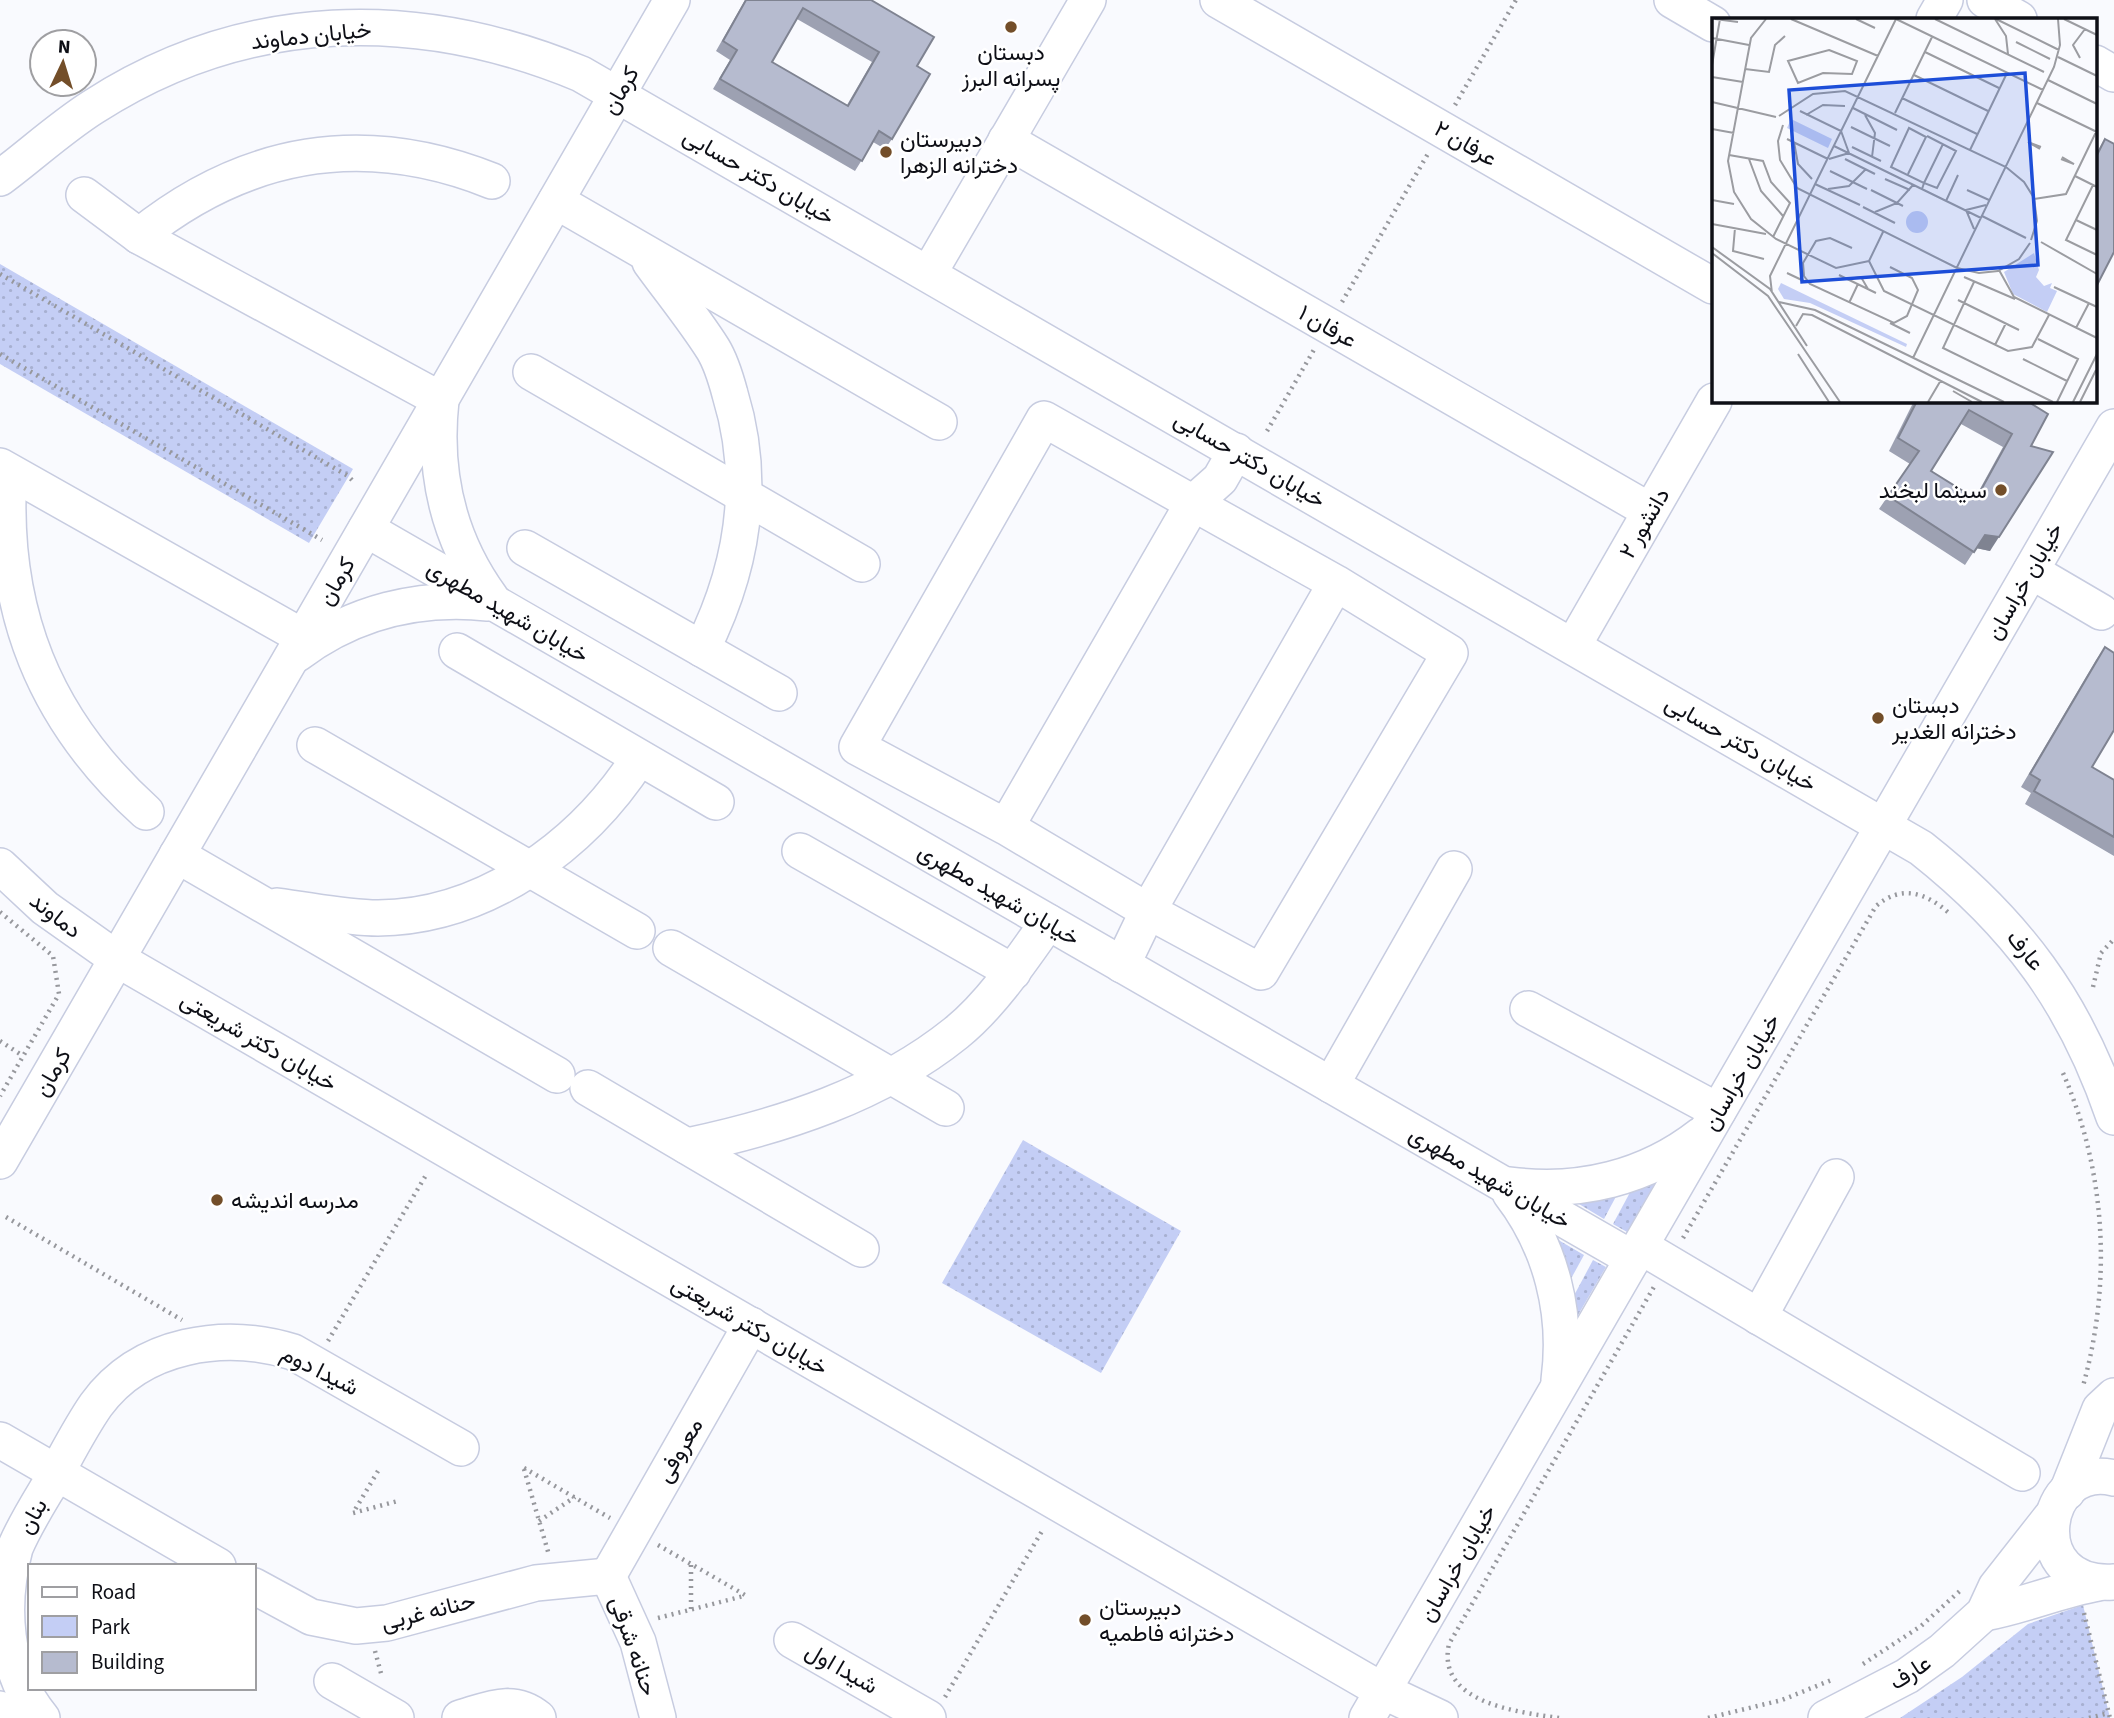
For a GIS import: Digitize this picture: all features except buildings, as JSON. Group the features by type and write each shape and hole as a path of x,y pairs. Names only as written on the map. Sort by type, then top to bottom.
{"street":[{"name":"کرمان","path":"0,1161 672,0"},
{"path":"929,273 1088,0"},
{"name":"عرفان ۲","path":"1218,0 1712,285"},
{"path":"1672,0 1712,23"},
{"path":"1935,18 1945,0"},
{"path":"1985,0 2017,18"},
{"name":"خیابان دماوند","path":"13,169 92,107 167,67 317,15 375,26 460,35 541,58 617,93"},
{"path":"2096,64 2114,74"},
{"name":"خیابان دکتر حسابی","path":"617,93 1883,825"},
{"name":"عرفان ۱","path":"1006,140 1650,512"},
{"path":"139,236 194,196 236,176 290,159 347,153 393,154 460,168 492,181"},
{"path":"0,196 13,169"},
{"path":"83,195 139,236 440,400 438,454 446,508 466,558 495,604"},
{"path":"555,201 939,422"},
{"path":"642,251 714,351 725,378 740,436 744,496 734,570 716,621 702,649"},
{"path":"714,351 749,312"},
{"path":"531,372 862,564"},
{"name":"دانشور ۲","path":"1573,646 1713,402"},
{"path":"1044,419 1193,503 1336,583 1450,653 1261,972 1149,911 1006,827 857,747 1044,419"},
{"name":"خیابان خراسان","path":"1375,1704 1558,1388 1647,1256 1713,1121 2114,427"},
{"path":"1006,827 1193,503 1220,479 1236,451"},
{"path":"5,469 297,648 346,624 387,609 441,601 495,604"},
{"path":"5,469 8,563 20,622 36,668 71,732 93,761 146,812"},
{"name":"خیابان شهید مطهری","path":"366,529 1503,1184 1647,1256 1759,1317 2022,1473"},
{"path":"525,548 779,693"},
{"path":"2031,571 2110,617"},
{"path":"1122,965 1149,911 1336,583"},
{"path":"457,651 716,802"},
{"path":"315,745 636,931"},
{"path":"264,904 377,918 420,912 462,901 530,869 572,838 602,809 639,758"},
{"name":"عارف","path":"1883,825 1954,874 2015,934 2064,1003 2089,1050 2114,1117"},
{"path":"800,851 1013,972"},
{"path":"177,855 687,1146 861,1249"},
{"name":"دماوند","path":"0,866 45,908 117,959"},
{"path":"1331,1085 1454,869"},
{"path":"376,970 377,918"},
{"path":"687,1146 748,1133 797,1118 892,1076 957,1032 1013,972 1048,922"},
{"path":"671,948 946,1108"},
{"name":"خیابان دکتر شریعتی","path":"117,959 751,1325 1375,1704"},
{"path":"1503,1184 1558,1188 1611,1180 1653,1165 1713,1121 1528,1009"},
{"path":"748,1133 750,1183"},
{"path":"1759,1317 1836,1177"},
{"path":"1503,1184 1534,1229 1554,1280 1562,1323 1558,1388"},
{"name":"معروفی","path":"608,1576 751,1325"},
{"name":"شیدا دوم","path":"57,1473 97,1404 129,1373 147,1362 187,1346 229,1341 251,1341 293,1352 461,1448"},
{"name":"عارف","path":"1826,1718 1907,1676 1942,1651 1975,1600 1996,1587 2059,1505 2100,1409 2098,1395"},
{"path":"0,1440 215,1564"},
{"name":"بنان","path":"42,1718 15,1674 4,1633 4,1590 8,1569 27,1523 57,1473"},
{"path":"2104,1587 2083,1580 2060,1561 2053,1547 2059,1505 2079,1483 2093,1478 2114,1478"},
{"path":"0,1561 27,1523"},
{"name":"حنانه غربی","path":"256,1587 311,1617 356,1626 387,1623 536,1584 608,1576"},
{"name":"حنانه شرقی","path":"608,1576 638,1642 658,1718"},
{"path":"1975,1600 2019,1607 2060,1591 2104,1587"},
{"name":"شیدا اول","path":"792,1640 935,1711"},
{"path":"332,1681 396,1718"},
{"path":"1375,1704 1440,1718"},
{"path":"460,1718 512,1706 529,1711 538,1718"},
{"path":"0,1709 16,1718"}],"path":[{"path":"1450,114 1516,0"},
{"path":"1337,310 1432,145"},
{"path":"0,274 348,476 355,483"},
{"path":"1267,431 1319,341"},
{"path":"0,354 322,540"},
{"path":"1559,1718 1507,1707 1461,1689 1449,1671 1449,1644 1647,1256 1876,906 1892,896 1912,892 1933,900 1953,917"},
{"path":"0,912 53,956 59,993 0,1096"},
{"path":"2092,987 2101,953 2114,939"},
{"path":"0,1041 23,1056"},
{"path":"2060,1067 2083,1129 2093,1167 2102,1246 2097,1325 2098,1395"},
{"path":"324,1348 426,1175"},
{"path":"6,1217 192,1326"},
{"path":"550,1558 524,1468 611,1518"},
{"path":"378,1471 353,1513 398,1501"},
{"path":"539,1521 575,1497"},
{"path":"935,1711 1042,1531"},
{"path":"653,1543 745,1595 653,1620"},
{"path":"691,1564 691,1610"},
{"path":"2089,1718 2109,1716 2104,1587"},
{"path":"1855,1669 1921,1626 1975,1600"},
{"path":"373,1645 383,1682"},
{"path":"1708,1718 1782,1700 1843,1675"}],"green space":[{"path":"0,264 353,469 309,543 0,364"},
{"path":"1023,1140 1181,1231 1101,1373 942,1283"},
{"path":"1662,1171 1627,1232 1613,1224 1634,1185"},
{"path":"1620,1189 1604,1219 1564,1195"},
{"path":"1543,1231 1584,1255 1567,1286"},
{"path":"1593,1260 1606,1267 1571,1327 1570,1303"},
{"path":"2083,1605 2110,1718 1900,1718 1962,1677 2028,1624"}],"place":[{"name":"دبستان پسرانه البرز","path":"1011,27"},
{"name":"دبیرستان دخترانه الزهرا","path":"886,152"},
{"name":"سینما لبخند","path":"2001,490"},
{"name":"دبستان دخترانه الغدیر","path":"1878,718"},
{"name":"مدرسه اندیشه","path":"217,1200"},
{"name":"دبیرستان دخترانه فاطمیه","path":"1085,1620"}]}
